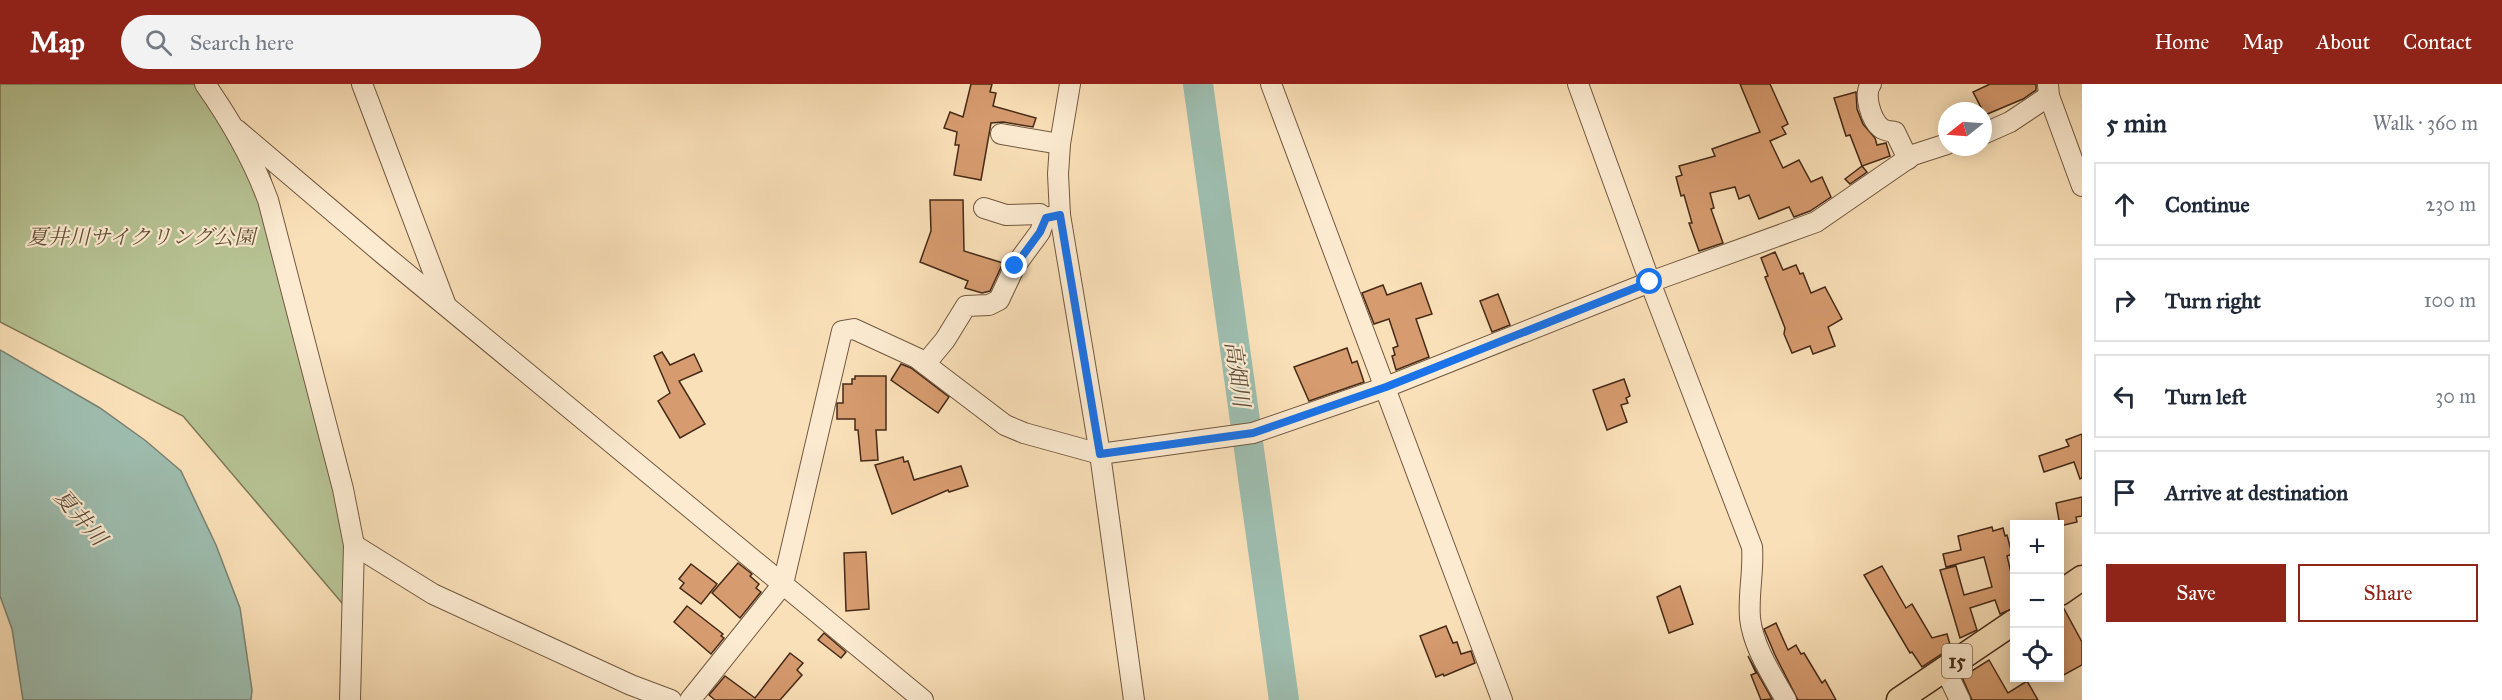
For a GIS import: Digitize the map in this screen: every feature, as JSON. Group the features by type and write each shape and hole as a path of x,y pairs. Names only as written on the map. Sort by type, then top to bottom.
{"main road":[{"path":"2064,589 2082,578"},
{"name":"15","path":"1899,700 2010,625"}],"street":[{"path":"205,84 237,130 268,200 343,489 354,545 350,700"},
{"path":"362,84 446,306"},
{"path":"1070,84 1060,144 1053,217 1100,454 1134,700"},
{"path":"1271,84 1502,700"},
{"path":"1578,84 1650,282 1752,546 1754,563 1750,618 1757,646 1786,700"},
{"path":"1871,84 1867,96 1876,121 1885,130 1895,132 1908,159"},
{"path":"1992,130 2010,122 2048,90 2082,186"},
{"path":"237,130 446,306 923,700"},
{"path":"1001,134 1060,144"},
{"path":"690,700 783,584 842,331 854,329 916,358 1005,425 1023,433 1100,454 1246,434 1386,387 1650,282 1816,222 1908,159 1938,147"},
{"path":"984,208 1006,214 1040,214 1053,217"},
{"path":"925,364 945,340 966,306 989,305 999,300 1015,266 1053,217"},
{"path":"354,545 433,594 631,685 671,700"},
{"path":"1945,669 1960,700"}],"green space":[{"name":"夏井川サイクリング公園","path":"0,84 212,84 266,160 350,493 353,616 183,416 0,322"}],"water":[{"name":"夏井川","path":"0,350 100,408 146,441 181,471 216,545 240,608 252,690 251,700 23,700 12,629 0,596"}],"building":[{"path":"971,84 992,84 990,92 996,93 993,106 1036,118 1033,127 1003,122 991,123 981,180 954,175 959,145 955,145 957,132 944,128 950,112 963,117"},
{"path":"1740,84 1770,84 1788,124 1782,127 1786,134 1770,141 1783,168 1799,160 1811,182 1822,177 1831,197 1810,211 1794,217 1789,207 1759,219 1749,195 1739,199 1735,187 1710,193 1714,208 1711,209 1723,243 1699,251 1689,223 1692,223 1684,195 1681,196 1676,177 1682,175 1679,166 1715,156 1712,149 1760,132"},
{"path":"1990,84 2036,84 2036,90 2023,99 1992,112 1992,102 1978,102 1973,92"},
{"path":"1856,92 1857,109 1863,124 1875,138 1877,145 1886,143 1890,156 1862,166 1850,135 1846,136 1834,98"},
{"path":"1862,166 1867,172 1850,184 1845,179"},
{"path":"930,200 963,200 964,251 1003,263 990,291 982,293 965,288 968,281 920,262 931,231"},
{"path":"1775,252 1783,270 1796,265 1800,274 1803,273 1811,293 1825,287 1842,319 1828,327 1835,346 1813,354 1810,346 1792,353 1765,277 1768,276 1761,258"},
{"path":"1421,283 1432,314 1416,319 1429,357 1396,370 1392,356 1395,355 1393,348 1398,346 1389,319 1374,324 1362,293 1383,285 1387,295"},
{"path":"1498,294 1510,325 1492,332 1480,301"},
{"path":"1347,348 1352,363 1357,361 1364,382 1309,401 1294,367"},
{"path":"662,352 670,365 694,354 702,371 679,381 705,424 680,438 658,401 670,393 654,356"},
{"path":"901,364 911,368 949,397 938,413 891,380"},
{"path":"855,376 886,376 886,430 876,430 878,460 861,461 855,419 837,419 837,403 843,403 843,384 852,384"},
{"path":"1624,379 1630,396 1626,398 1628,403 1621,405 1627,422 1607,430 1593,390"},
{"path":"2082,434 2082,478 2080,479 2074,462 2044,472 2039,456 2069,446 2066,440"},
{"path":"903,457 904,462 908,461 914,480 961,466 968,486 949,492 948,490 892,514 875,465"},
{"path":"2082,497 2082,516 2076,517 2077,522 2064,525 2064,520 2059,520 2056,503"},
{"path":"1992,527 1993,531 2003,528 2010,546 2010,555 2007,556 2010,568 2010,610 2000,614 1995,600 1970,608 1977,630 1960,638 1940,570 1956,566 1964,595 1992,587 1984,557 1946,567 1943,554 1961,550 1958,536"},
{"path":"866,552 869,609 846,611 844,553"},
{"path":"738,563 752,574 750,576 759,584 756,588 761,592 740,618 712,593"},
{"path":"691,564 717,584 701,604 680,588 684,583 679,579"},
{"path":"1882,566 1906,608 1912,604 1932,638 1947,634 1951,648 1922,667 1912,652 1910,653 1864,575"},
{"path":"1680,586 1693,624 1669,633 1657,597"},
{"path":"687,606 723,634 721,636 724,638 711,654 674,622"},
{"path":"2064,609 2082,642 2082,665 2064,675"},
{"path":"1776,623 1788,650 1796,645 1801,654 1804,653 1822,683 1825,680 1836,700 1798,700 1764,629"},
{"path":"1446,626 1453,643 1457,642 1461,654 1471,651 1475,663 1436,677 1420,636"},
{"path":"824,633 846,652 841,658 818,640"},
{"path":"790,653 803,663 797,670 802,675 780,700 715,700 709,695 725,676 755,698"},
{"path":"1748,656 1772,699 1761,700 1751,675 1756,673"},
{"path":"1989,660 2008,693 2028,682 2038,700 1972,700 1962,677"}],"waterway":[{"name":"高畑川","path":"1198,84 1284,700"}],"route":[{"path":"1015,266 1040,232 1046,218 1060,215 1100,454 1253,433 1386,387 1650,282"}]}
